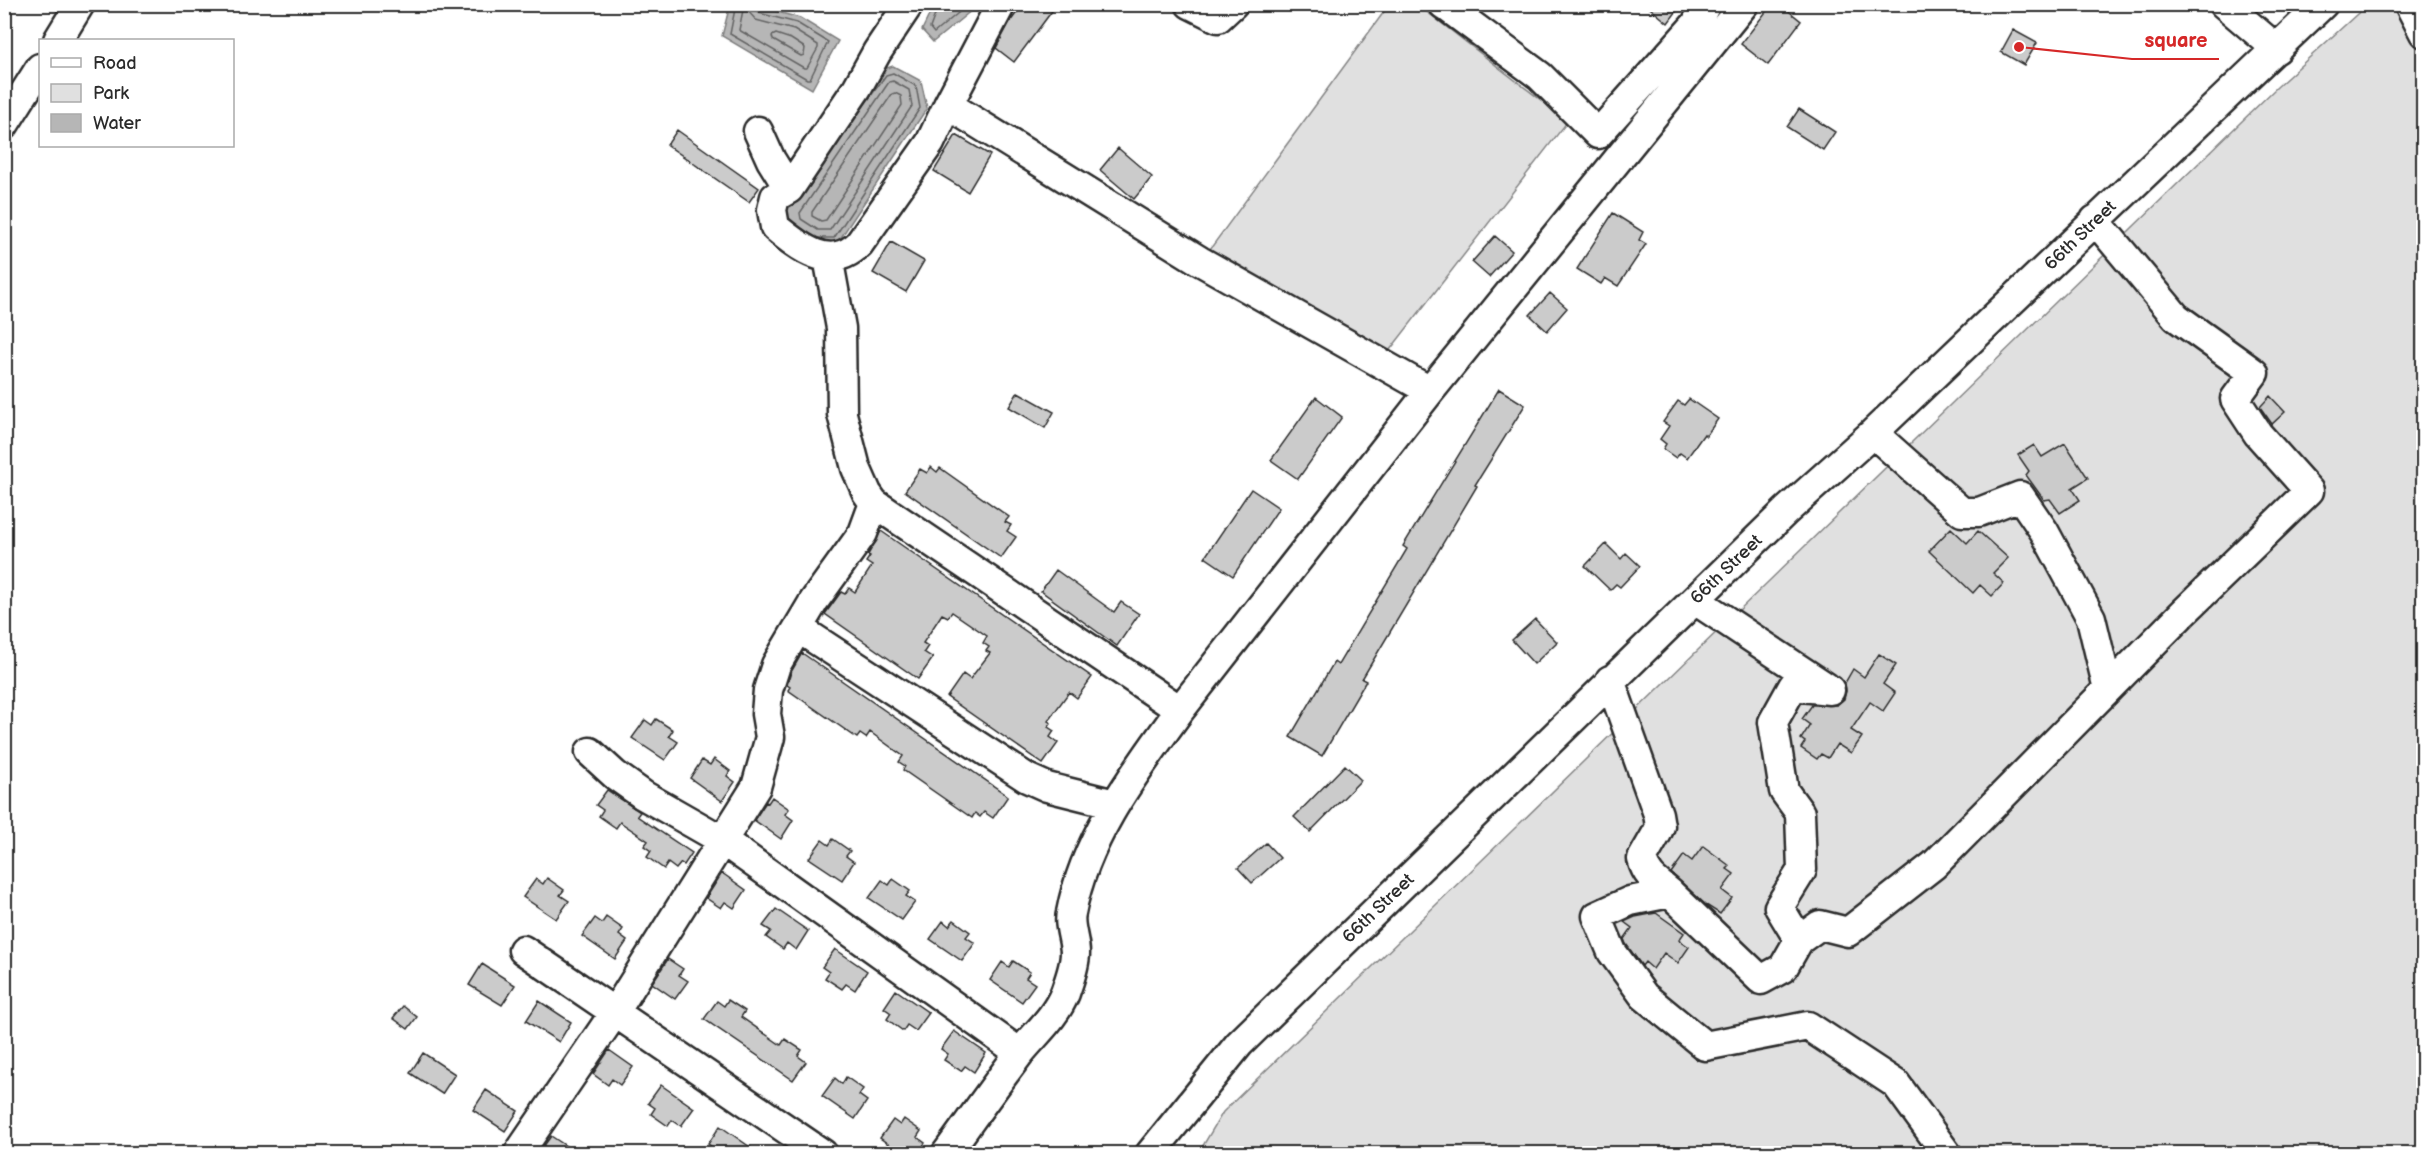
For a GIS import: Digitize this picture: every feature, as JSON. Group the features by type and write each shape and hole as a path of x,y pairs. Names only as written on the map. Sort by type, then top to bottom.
{"street":[{"path":"58,39 80,4"},
{"path":"909,4 877,52 857,88 789,189 775,196 772,210 775,227 807,252 828,256 850,253 859,244 930,142 1001,4"},
{"path":"1190,4 1218,18 1233,4"},
{"path":"1443,4 1540,76 1598,134 1696,24 1706,4"},
{"path":"946,1154 1020,1053 1050,1020 1064,995 1075,955 1070,915 1088,860 1115,804 1180,710 1430,391 1744,4"},
{"path":"2224,4 2277,50"},
{"name":"66th Street","path":"1150,1154 1239,1044 1610,680 2323,4"},
{"path":"2409,4 2424,33"},
{"path":"4,125 39,70"},
{"path":"948,105 1200,261 1430,391"},
{"path":"758,131 771,160 789,189"},
{"path":"1610,680 1658,814 1660,826 1642,859 1646,873 1670,892 1761,980 1783,968 1799,940 1820,925 1848,932 1934,865 2183,613 2309,491 2258,434 2235,399 2254,373 2176,317 2095,220"},
{"path":"828,256 841,328 842,414 856,468 874,503 1180,710"},
{"path":"1873,433 1962,512 1979,512 2020,496 2044,531 2091,618 2108,689"},
{"path":"518,1154 615,1012 756,787 770,737 766,714 768,690 776,665 814,601 863,533 874,503"},
{"path":"1695,600 1830,690 1793,686 1773,722 1784,791 1800,813 1802,870 1779,907 1799,940"},
{"path":"798,628 1027,778 1047,788 1115,804"},
{"path":"590,752 615,775 643,795 722,840 1020,1053"},
{"path":"1670,892 1630,901 1597,916 1612,952 1644,996 1705,1046 1808,1026 1896,1084 1947,1154"},
{"path":"523,950 823,1154"}],"green space":[{"path":"1389,5 1418,5 1568,121 1386,355 1205,256"},
{"path":"2367,5 2423,5 2423,1153 1198,1154 1223,1112 2277,87"}],"water":[{"path":"934,4 978,5 933,42 922,30"},
{"path":"730,5 751,5 800,18 838,41 812,89 722,36"},
{"path":"893,66 921,81 927,108 836,245 813,243 789,228 785,212 881,70"}],"building":[{"path":"1023,4 1044,4 1052,11 1014,62 996,48"},
{"path":"1645,4 1682,4 1668,23"},
{"path":"1772,4 1780,4 1801,21 1768,65 1741,44"},
{"path":"2013,30 2037,43 2024,65 2001,52"},
{"path":"1799,109 1835,132 1823,150 1787,127"},
{"path":"677,130 759,188 749,202 667,145"},
{"path":"956,135 990,155 968,192 934,171"},
{"path":"1118,148 1152,177 1134,199 1100,170"},
{"path":"1613,213 1643,232 1639,240 1646,244 1618,286 1605,278 1601,284 1577,269"},
{"path":"1495,236 1512,251 1489,277 1472,262"},
{"path":"891,242 924,261 906,292 873,273"},
{"path":"1550,293 1567,308 1547,331 1530,315"},
{"path":"1499,389 1525,405 1475,485 1477,486 1362,679 1366,681 1322,756 1290,737 1334,662 1338,665 1407,549 1403,546"},
{"path":"1018,392 1054,412 1045,428 1009,407"},
{"path":"2270,396 2285,412 2272,424 2260,407"},
{"path":"1316,397 1342,417 1298,479 1271,460"},
{"path":"1689,399 1718,419 1687,458 1680,453 1676,458 1663,449 1666,444 1660,439 1669,426 1663,422 1678,401 1684,405"},
{"path":"2065,443 2088,478 2072,488 2080,500 2060,513 2050,499 2044,500 2026,475 2029,471 2018,455 2034,445 2042,457"},
{"path":"931,467 937,472 940,468 1009,517 1005,522 1011,525 1007,531 1016,537 1001,558 905,491 920,469 927,473"},
{"path":"1251,489 1279,508 1233,576 1205,557"},
{"path":"1951,528 1967,543 1978,531 2008,558 1993,573 2004,583 1992,596 1980,585 1973,593 1929,551"},
{"path":"881,531 1092,677 1077,698 1069,692 1048,721 1051,723 1048,727 1054,731 1050,737 1058,743 1043,764 947,697 963,674 970,679 990,653 986,651 989,647 983,643 987,636 952,612 948,617 942,614 923,643 928,646 924,652 933,658 918,679 825,614 841,592 845,594 849,588 855,592 872,566 866,562"},
{"path":"1606,544 1621,559 1626,553 1640,566 1620,587 1616,584 1610,590 1585,566"},
{"path":"1056,570 1114,612 1121,602 1139,614 1117,646 1041,591"},
{"path":"1535,619 1557,642 1534,664 1512,640"},
{"path":"802,653 1008,796 993,818 984,812 980,817 975,813 972,818 903,770 905,766 899,762 903,756 870,732 866,738 860,734 857,738 788,690 790,687 787,685 791,672"},
{"path":"1879,654 1896,665 1883,684 1895,693 1883,711 1870,702 1851,730 1862,737 1851,753 1837,744 1828,758 1821,754 1817,759 1801,748 1805,742 1801,739 1810,725 1802,719 1812,705 1837,705 1844,699 1845,683 1853,669 1864,677"},
{"path":"656,719 673,730 669,736 678,742 665,760 632,738 645,720 652,725"},
{"path":"714,759 730,771 727,776 735,782 722,801 690,778 702,760 710,765"},
{"path":"1345,765 1361,780 1310,832 1294,817"},
{"path":"607,790 640,812 637,816 692,853 684,865 681,863 676,869 668,863 664,869 647,857 651,851 644,846 648,841 620,822 616,828 599,816 603,810 596,805"},
{"path":"772,797 789,809 785,814 793,820 781,839 754,820"},
{"path":"833,839 850,851 846,856 854,862 842,880 809,858 822,840 829,845"},
{"path":"1266,843 1280,858 1252,883 1238,868"},
{"path":"1703,846 1730,866 1727,869 1734,874 1722,890 1732,898 1720,914 1706,905 1671,873 1684,855 1692,861"},
{"path":"722,873 746,890 734,908 725,902 721,908 706,898"},
{"path":"547,878 564,890 560,895 569,901 556,919 523,897 536,879 543,884"},
{"path":"893,879 910,891 906,896 915,902 902,920 869,898 882,880 889,885"},
{"path":"776,909 808,931 796,950 787,943 783,949 766,937 771,931 763,926"},
{"path":"1656,913 1684,933 1679,940 1689,947 1678,963 1664,953 1653,969 1645,962 1642,966 1626,944 1624,939 1632,928 1624,922 1635,917"},
{"path":"606,917 623,929 619,935 627,941 615,959 582,936 595,918 602,923"},
{"path":"954,920 970,932 966,937 975,943 962,961 930,939 943,921 949,926"},
{"path":"835,949 867,971 855,990 846,984 842,989 825,978 829,972 822,967"},
{"path":"668,959 683,969 679,975 688,981 675,999 652,983"},
{"path":"1013,961 1030,972 1026,978 1035,984 1022,1002 990,980 1002,962 1009,967"},
{"path":"482,964 515,985 502,1005 469,985"},
{"path":"896,990 929,1013 916,1031 907,1025 903,1031 887,1019 891,1013 884,1008"},
{"path":"728,1000 745,1011 741,1017 781,1045 785,1039 802,1050 798,1056 806,1062 793,1080 704,1019 717,1001 724,1006"},
{"path":"539,1001 571,1022 559,1042 526,1021"},
{"path":"403,1006 417,1017 408,1029 393,1018"},
{"path":"954,1031 986,1053 974,1072 965,1066 961,1071 944,1060 948,1054 941,1049"},
{"path":"609,1050 633,1067 620,1085 612,1079 608,1085 593,1074"},
{"path":"423,1053 455,1074 442,1094 410,1073"},
{"path":"846,1077 863,1089 859,1095 867,1101 855,1119 822,1096 835,1078 842,1084"},
{"path":"661,1085 694,1108 681,1126 672,1120 668,1126 651,1114 655,1108 648,1103"},
{"path":"486,1090 518,1111 505,1131 473,1110"},
{"path":"904,1119 921,1131 917,1137 925,1143 918,1154 902,1154 880,1138 893,1120 900,1125"},
{"path":"720,1126 760,1154 722,1154 708,1144"},
{"path":"551,1136 578,1154 538,1154"}],"place":[{"name":"square","path":"2019,47"}]}
